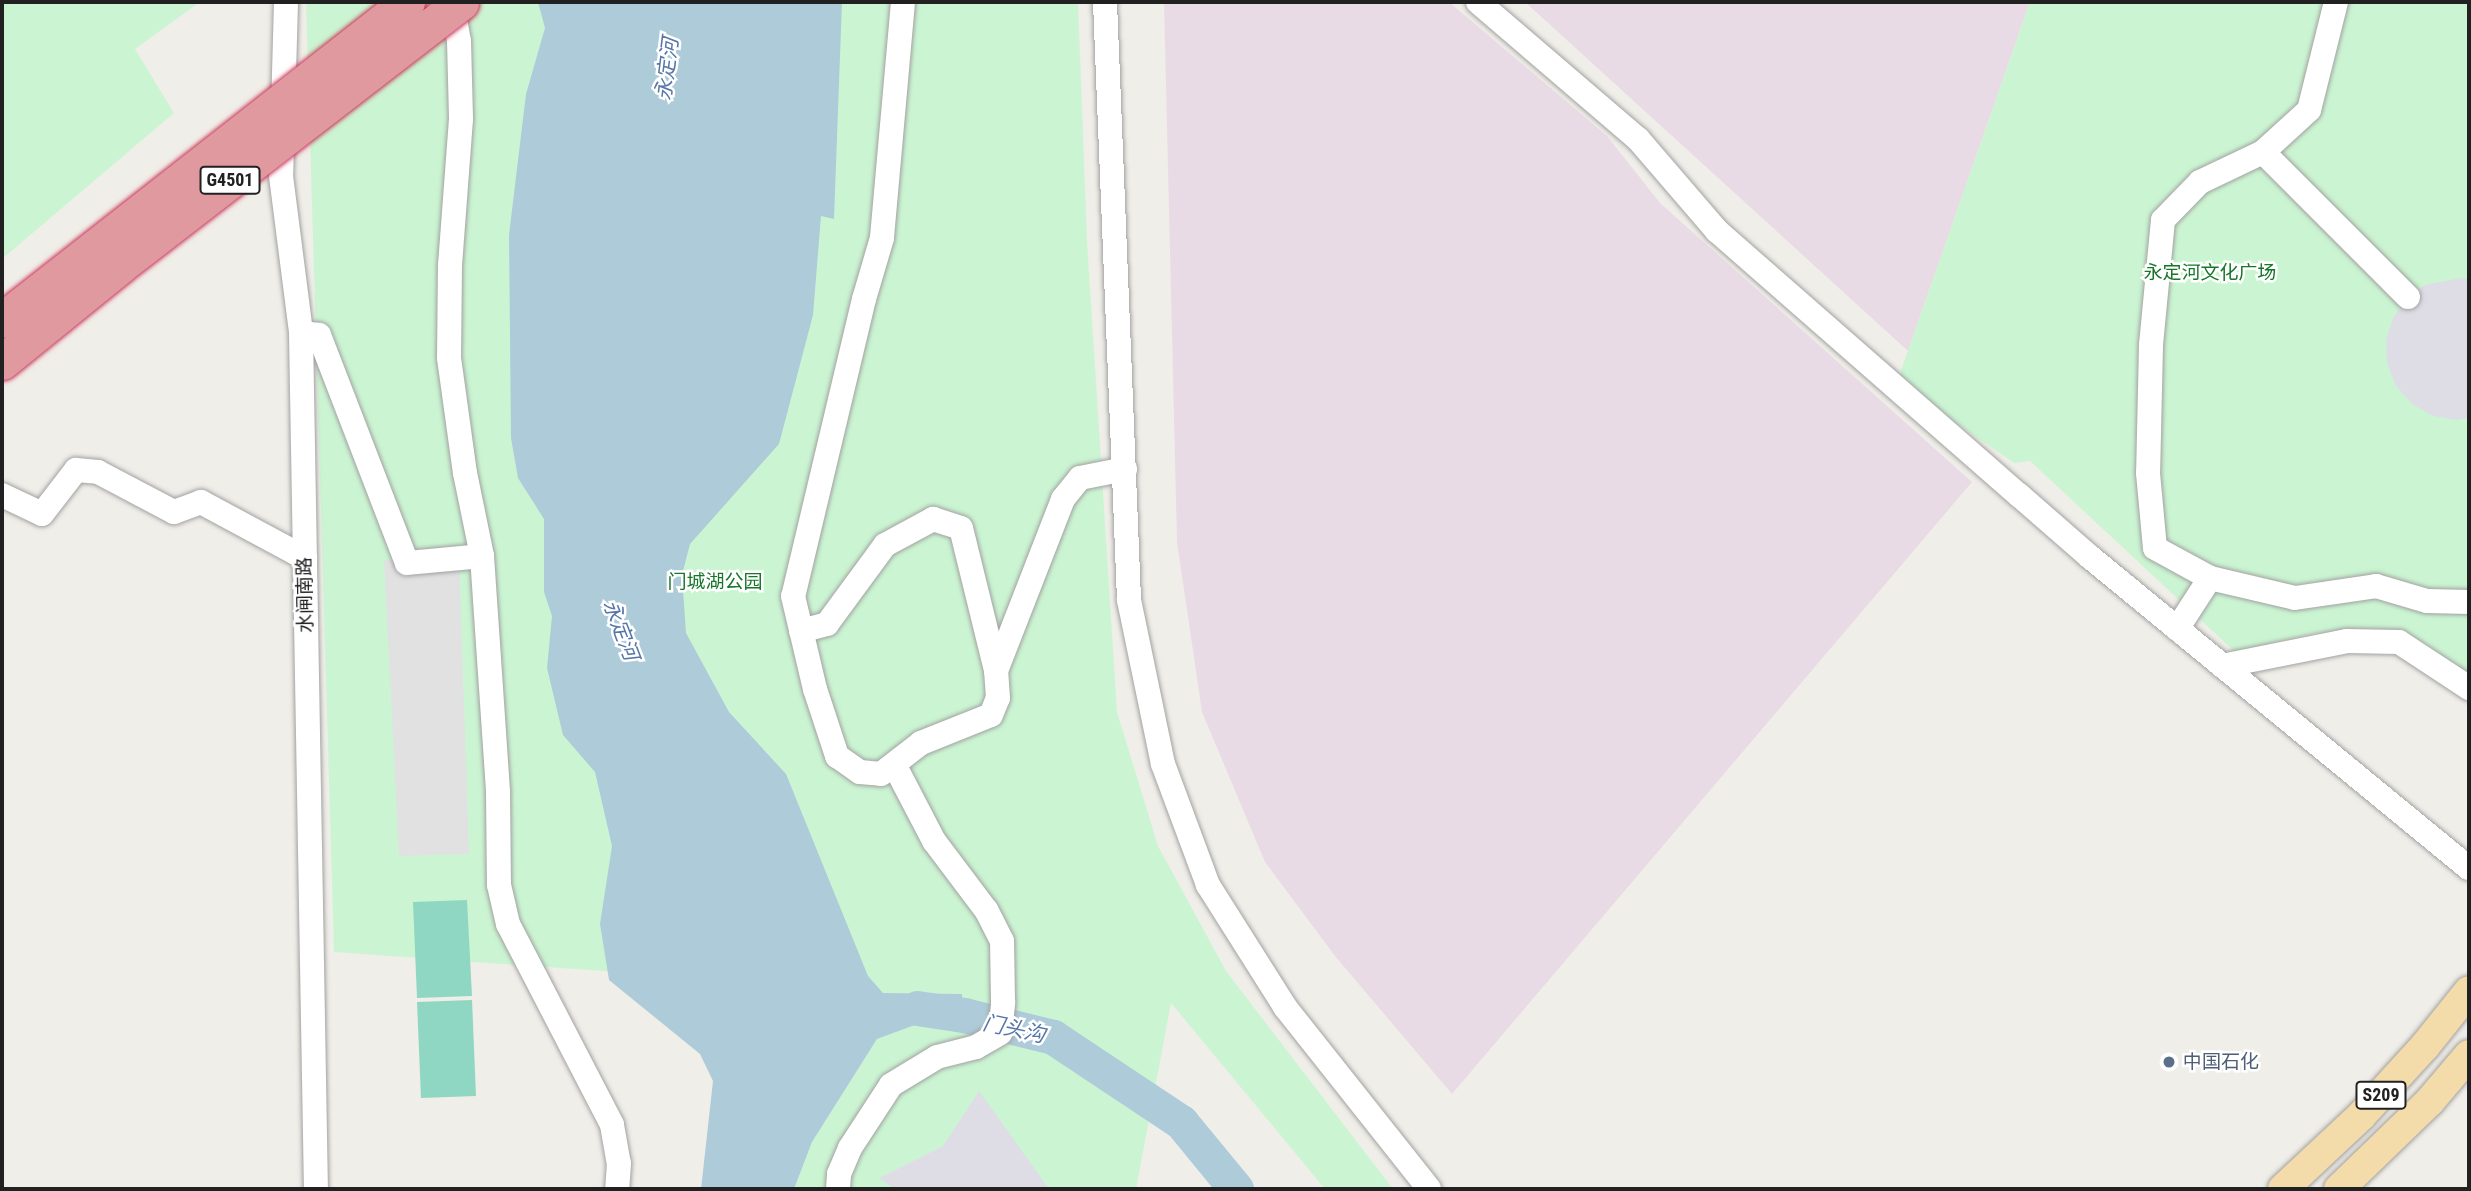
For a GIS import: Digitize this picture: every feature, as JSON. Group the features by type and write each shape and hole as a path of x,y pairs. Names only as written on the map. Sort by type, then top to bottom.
{"highway":[{"name":"G4501","path":"2,320 407,2"},
{"name":"G4501","path":"2,362 120,265 461,2"}],"main road":[{"name":"S209","path":"2283,1189 2361,1116 2425,1046 2469,991"},
{"name":"S209","path":"2339,1189 2430,1101 2469,1055"}],"street":[{"name":"水闸南路","path":"286,2 281,176 301,334 316,1189"},
{"path":"452,2 459,41 461,119 450,265 449,358 465,473 482,556 498,792 499,885 508,924 612,1125 619,1163 617,1189"},
{"path":"801,631 827,624 885,545 933,519 961,528 996,671 998,698 991,715 921,743 881,775 860,772 837,756 815,689 801,631 793,596 864,299 882,238 903,2"},
{"path":"1105,2 1129,600 1163,764 1208,885 1285,1007 1429,1189"},
{"path":"1478,2 1638,139 1717,231 2079,548 2469,868"},
{"path":"2336,2 2309,110 2263,152 2200,181 2163,220 2151,345 2148,473 2155,548 2210,578 2295,598 2376,586 2427,601 2469,602"},
{"path":"2263,152 2408,297"},
{"path":"301,334 319,335 408,563 482,556"},
{"path":"996,671 1063,499 1080,478 1125,469"},
{"path":"2,495 42,514 76,470 98,472 173,512 201,502 305,558"},
{"path":"2177,629 2210,578"},
{"path":"2222,666 2347,640 2399,642 2469,688"},
{"path":"838,1189 839,1174 850,1148 891,1085 937,1058 976,1047 1000,1033 1003,1002 1002,941 986,910 934,841 895,766"}],"shaded area":[{"path":"1164,2 1449,2 1607,136 1660,203 1972,482 1452,1094 1335,956 1265,862 1202,712 1177,542"},
{"path":"1525,2 2030,2 1908,351"},
{"path":"2460,278 2469,279 2469,418 2457,420 2433,416 2412,404 2396,386 2387,364 2386,340 2394,316 2410,295 2425,285"},
{"path":"459,558 469,854 399,856 384,560"},
{"path":"979,1091 1049,1189 895,1189 879,1178 943,1146"}],"green space":[{"path":"2,2 200,2 135,49 174,113 2,259"},
{"name":"门城湖公园","path":"306,2 1078,2 1087,241 1117,712 1158,846 1226,971 1393,1189 1325,1189 1171,1003 1136,1189 794,1189 812,1142 877,1039 915,1025 955,1029 845,988 334,952"},
{"name":"永定河文化广场","path":"2030,2 2469,2 2469,676 2394,631 2315,633 2235,652 2030,461 2014,463 1897,382"},
{"path":"467,900 472,996 417,998 413,902"},
{"path":"472,1000 476,1096 421,1098 417,1002"}],"water":[{"name":"永定河","path":"538,2 842,2 834,219 821,216 813,315 779,444 690,544 682,575 686,633 729,712 786,774 868,976 883,993 962,994 963,1015 959,1030 915,1025 877,1039 812,1142 794,1189 701,1189 713,1081 700,1054 609,980 600,924 612,846 595,772 563,735 547,668 552,616 544,592 544,519 518,478 511,438 509,235 526,94 545,28"}],"waterway":[{"name":"门头沟","path":"917,1008 964,1015 1053,1037 1181,1122 1236,1189"}],"place":[{"name":"中国石化","path":"2169,1062"}]}
